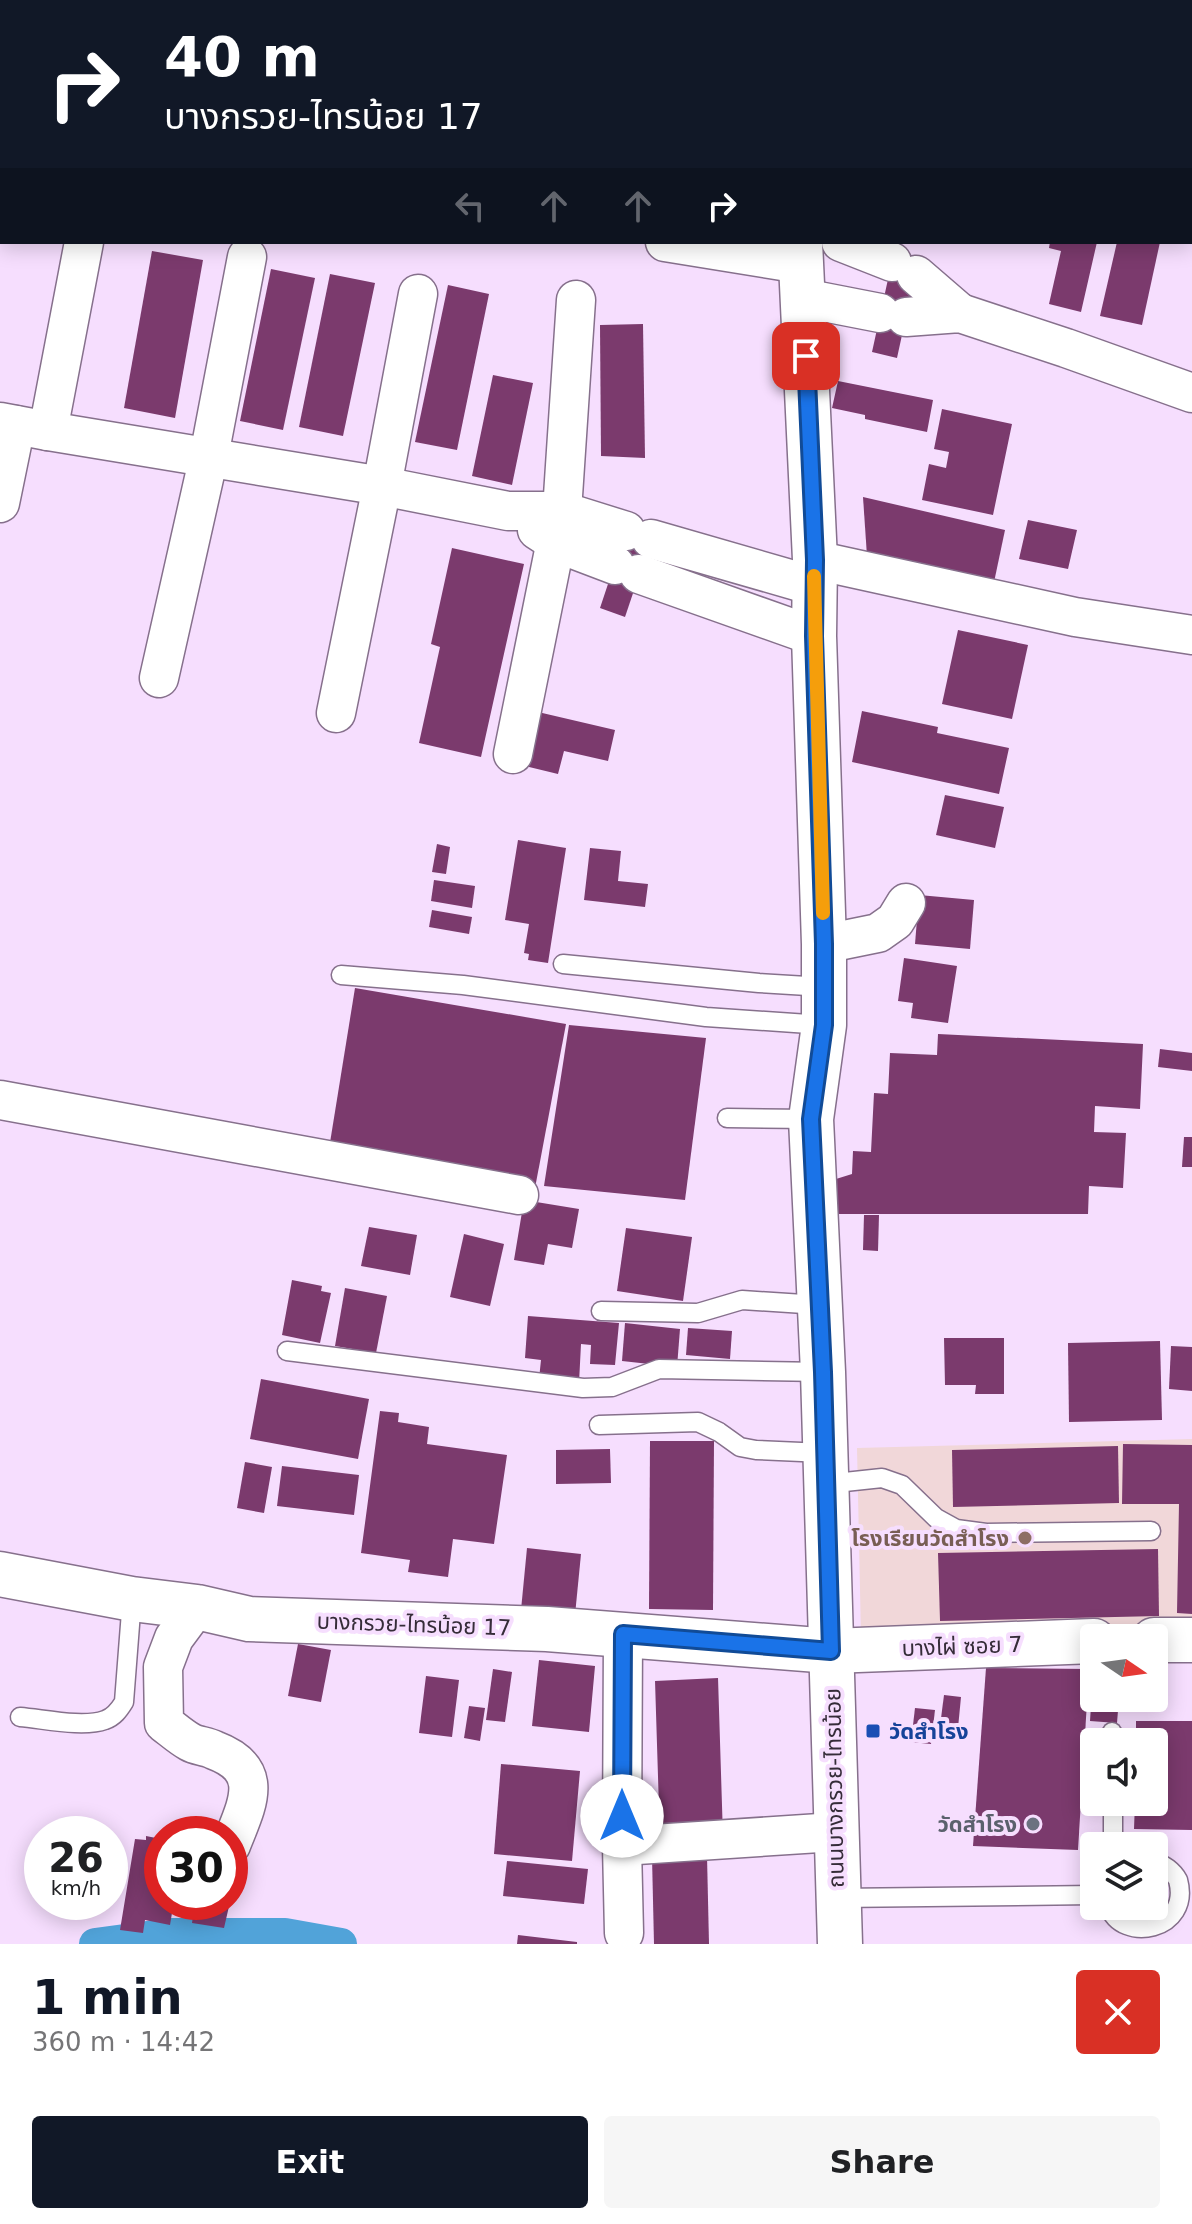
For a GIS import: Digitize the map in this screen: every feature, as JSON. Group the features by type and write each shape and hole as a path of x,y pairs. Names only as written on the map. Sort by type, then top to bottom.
{"main road":[{"name":"ถนนบางกรวย-ไทรน้อย","path":"802,268 824,944 824,1006 811,1119 823,1372 840,1944"},
{"name":"บางกรวย-ไทรน้อย 17","path":"0,1574 132,1599 197,1607 249,1619 547,1629 831,1651"},
{"path":"1168,1640 1192,1640"},
{"name":"บางไผ่ ซอย 7","path":"831,1651 1080,1642"}],"street":[{"path":"0,503 21,426 83,244"},
{"path":"676,244 802,268 893,315 960,313 1191,387"},
{"path":"846,244 904,269 960,313"},
{"path":"159,678 209,456 247,257"},
{"path":"336,713 418,294"},
{"path":"513,754 560,527 576,300"},
{"path":"21,426 382,486 508,511 633,552 814,636"},
{"path":"633,552 814,573 1192,635"},
{"path":"824,944 878,933 895,921 906,903"},
{"path":"0,1100 519,1195"},
{"path":"197,1607 174,1638 163,1667 164,1723 191,1743 215,1750 240,1763 249,1779 242,1816"},
{"path":"623,1634 624,1933"},
{"path":"622,1846 835,1832"}],"lane":[{"path":"563,964 759,983 824,1006"},
{"path":"341,975 463,985 706,1017 824,1006"},
{"path":"727,1118 811,1119"},
{"path":"601,1311 698,1313 742,1300 819,1305"},
{"path":"287,1351 583,1388 612,1387 659,1369 823,1372"},
{"path":"599,1425 698,1422 740,1447 902,1485 936,1518 956,1529 986,1533 1151,1531"},
{"path":"20,1717 86,1723 107,1720 116,1714 124,1702 132,1599"},
{"path":"1115,1920 1131,1934 1147,1937 1183,1923 1183,1889 1168,1869"},
{"path":"837,1898 1080,1895"}],"shaded area":[{"name":"โรงเรียนวัดสำโรง","path":"1192,1439 1192,1628 1168,1629 1168,1624 1080,1624 1080,1631 861,1636 857,1448"}],"building":[{"path":"1050,244 1097,244 1081,312 1049,304 1061,251 1049,248"},
{"path":"1117,244 1160,244 1142,325 1100,316"},
{"path":"152,251 203,260 175,418 124,408"},
{"path":"894,252 919,257 897,358 872,352"},
{"path":"271,269 315,278 283,430 240,421"},
{"path":"330,274 375,283 343,436 299,427"},
{"path":"448,285 489,294 457,450 415,442"},
{"path":"643,324 645,458 601,456 600,325"},
{"path":"493,375 533,383 512,485 472,476"},
{"path":"838,381 933,400 927,432 865,419 865,415 832,408"},
{"path":"942,409 1012,424 993,515 922,500 929,464 946,468 949,452 934,449"},
{"path":"863,497 1005,530 993,587 867,556"},
{"path":"630,518 656,525 625,617 600,608"},
{"path":"1028,520 1077,530 1068,569 1019,559"},
{"path":"452,548 524,564 481,757 419,743 440,647 431,644"},
{"path":"958,630 1028,645 1012,719 942,704"},
{"path":"862,711 938,727 937,733 1009,748 999,794 852,762"},
{"path":"538,712 615,730 608,761 564,751 558,774 525,766"},
{"path":"945,795 1004,807 995,848 936,835"},
{"path":"518,840 566,848 548,963 528,960 529,954 524,953 529,924 505,920"},
{"path":"437,844 450,847 446,874 432,872"},
{"path":"590,848 621,851 618,881 648,884 645,907 584,900"},
{"path":"434,880 475,886 472,908 431,901"},
{"path":"919,895 974,900 970,949 915,944"},
{"path":"432,910 472,917 469,934 429,927"},
{"path":"904,958 957,966 948,1023 911,1018 913,1003 898,1001"},
{"path":"355,988 566,1024 535,1188 328,1155"},
{"path":"569,1025 706,1038 685,1200 544,1186"},
{"path":"938,1034 1143,1044 1140,1109 1095,1106 1094,1132 1126,1133 1123,1188 1089,1186 1088,1214 834,1214 836,1179 852,1174 853,1151 871,1152 874,1093 888,1094 890,1053 937,1055"},
{"path":"1160,1049 1192,1053 1192,1071 1158,1067"},
{"path":"1184,1137 1192,1137 1192,1167 1182,1167"},
{"path":"524,1200 579,1209 572,1248 548,1244 544,1265 514,1260"},
{"path":"864,1215 879,1215 878,1251 863,1250"},
{"path":"369,1227 417,1235 410,1275 361,1266"},
{"path":"626,1228 692,1237 683,1301 617,1291"},
{"path":"464,1234 504,1244 490,1306 450,1297"},
{"path":"292,1280 322,1286 321,1291 331,1293 320,1343 282,1335"},
{"path":"345,1288 387,1296 376,1353 335,1346"},
{"path":"528,1316 619,1323 615,1365 590,1364 591,1345 581,1344 579,1383 539,1379 541,1360 525,1358"},
{"path":"625,1323 680,1329 677,1367 622,1361"},
{"path":"688,1328 732,1331 730,1359 686,1355"},
{"path":"944,1338 1004,1338 1004,1394 975,1394 976,1385 945,1385"},
{"path":"1160,1341 1162,1420 1069,1422 1068,1343"},
{"path":"1171,1346 1192,1347 1192,1391 1169,1389"},
{"path":"261,1379 369,1399 358,1459 250,1439"},
{"path":"380,1411 399,1413 398,1422 429,1427 427,1444 507,1455 494,1544 453,1539 448,1577 408,1572 410,1560 361,1553"},
{"path":"650,1441 714,1441 713,1610 649,1609"},
{"path":"1123,1444 1192,1445 1192,1614 1177,1613 1179,1504 1122,1504"},
{"path":"1118,1446 1119,1503 953,1507 952,1450"},
{"path":"610,1449 611,1483 556,1484 556,1450"},
{"path":"245,1462 272,1467 264,1513 237,1508"},
{"path":"282,1466 359,1475 354,1515 277,1506"},
{"path":"527,1548 581,1554 575,1615 521,1610"},
{"path":"1158,1549 1159,1616 940,1621 938,1553"},
{"path":"298,1644 331,1650 321,1702 288,1696"},
{"path":"539,1660 595,1666 589,1732 532,1726"},
{"path":"986,1668 1080,1669 1080,1712 1086,1712 1085,1728 1080,1728 1078,1850 973,1846"},
{"path":"493,1669 512,1672 505,1722 486,1720"},
{"path":"426,1676 459,1680 452,1737 419,1733"},
{"path":"718,1678 723,1838 660,1840 655,1681"},
{"path":"944,1695 961,1697 958,1728 940,1726"},
{"path":"469,1706 485,1708 480,1741 464,1738"},
{"path":"915,1708 935,1710 931,1744 911,1742"},
{"path":"1091,1712 1118,1712 1117,1723 1090,1721"},
{"path":"1136,1721 1192,1721 1192,1830 1134,1829 1134,1816 1168,1816 1168,1728 1136,1728"},
{"path":"501,1764 580,1771 572,1861 494,1854"},
{"path":"135,1839 144,1840 143,1933 120,1930 122,1920 128,1920 128,1881"},
{"path":"707,1856 709,1944 654,1944 652,1857"},
{"path":"507,1861 588,1869 584,1904 503,1896"},
{"path":"145,1920 171,1920 170,1925"},
{"path":"192,1920 226,1920 224,1928 192,1923"},
{"path":"518,1935 577,1942 577,1944 517,1944"}],"waterway":[{"path":"95,1944 169,1934 285,1934 341,1944"}],"slow traffic":[{"path":"814,576 823,913"}],"place":[{"name":"โรงเรียนวัดสำโรง","path":"1025,1538"},
{"name":"วัดสำโรง","path":"873,1731"},
{"name":"วัดสําโรง","path":"1033,1824"}],"route":[{"path":"622,1816 623,1634 831,1651 823,1372 811,1119 824,1025 824,944 814,636 815,560 806,356"}]}
